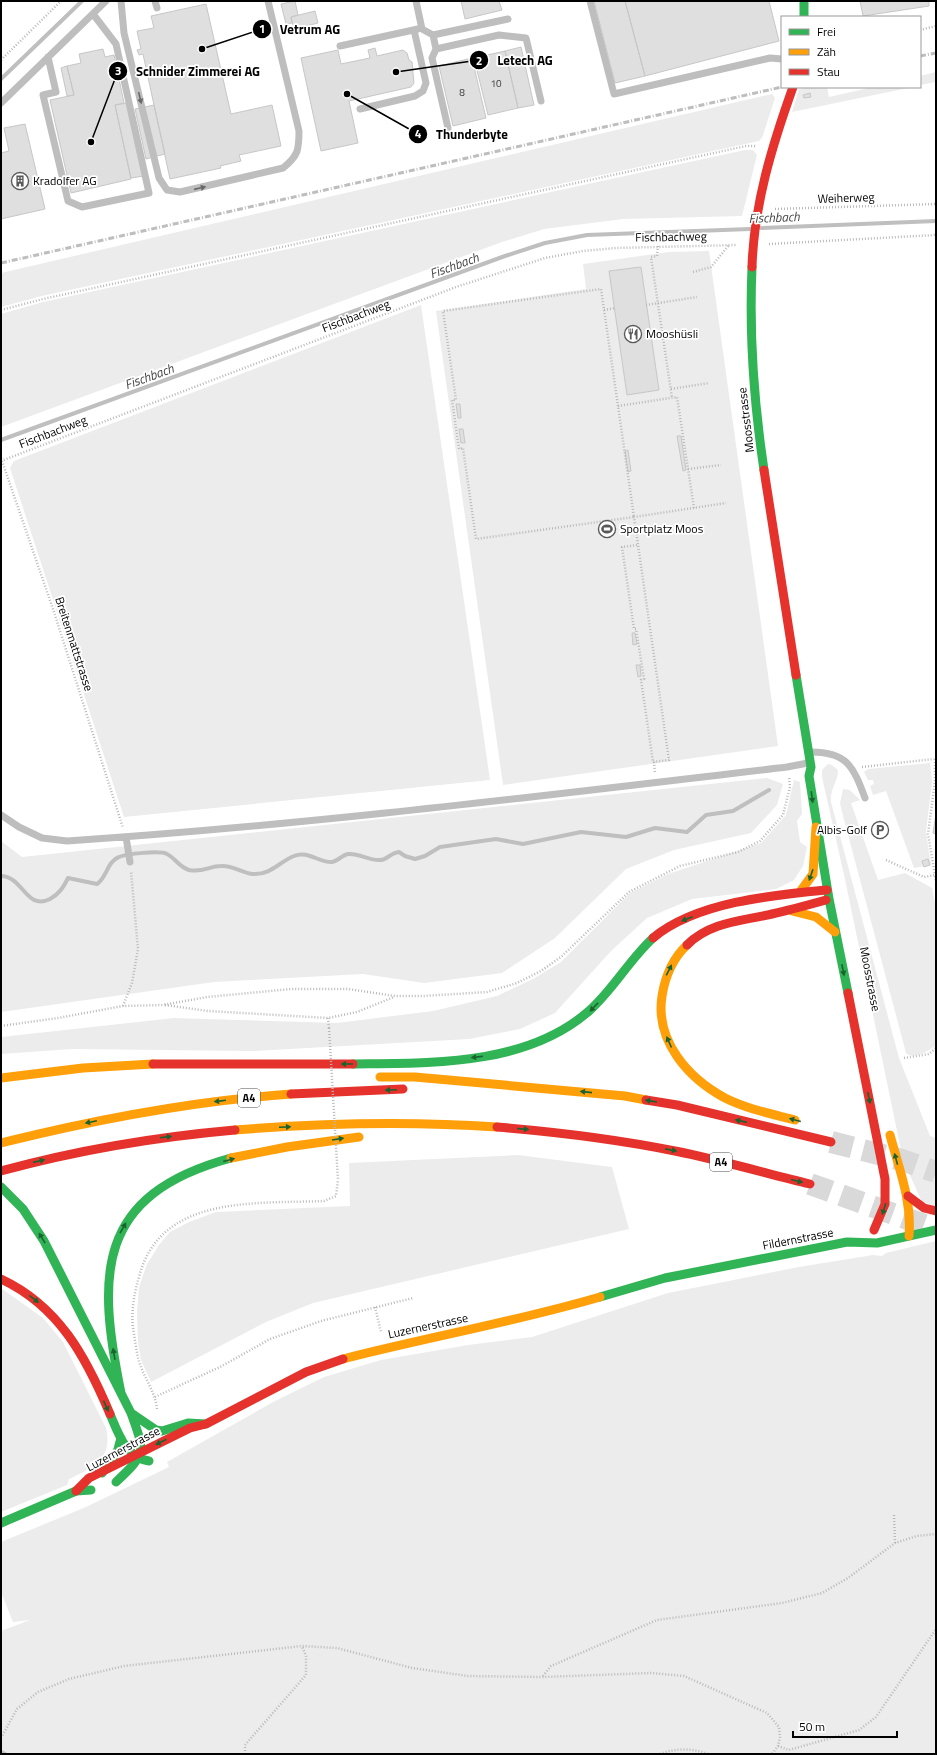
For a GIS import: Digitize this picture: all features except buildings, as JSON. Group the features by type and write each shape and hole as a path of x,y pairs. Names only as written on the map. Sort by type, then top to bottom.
{"main road":[{"path":"804,1 804,16"},
{"name":"Moosstrasse","path":"793,88 773,147 757,212 750,308 752,374 758,430 810,765 809,776 816,827 828,894 882,1159 887,1196 886,1205 882,1217 874,1230"},
{"name":"Moosstrasse","path":"810,765 816,774 825,818"},
{"path":"800,892 812,874 816,827"},
{"path":"1,1078 66,1069 147,1065 382,1063 474,1057 513,1050 536,1044 558,1034 579,1019 600,1000 631,960 662,932 683,920 724,907 800,892 828,894"},
{"path":"803,1122 726,1098 705,1085 689,1072 673,1052 664,1032 660,1008 662,990 668,972 678,955 695,937 706,930 719,926 789,911 828,894"},
{"path":"789,911 809,913 820,917 836,932"},
{"path":"367,1077 415,1077 617,1096 669,1104 831,1142"},
{"path":"1,1083 79,1078"},
{"path":"430,1088 500,1085"},
{"name":"A4","path":"1,1143 120,1116 213,1102 309,1093 415,1089"},
{"path":"887,1122 914,1222 909,1236 899,1225 914,1222"},
{"name":"A4","path":"1,1171 82,1151 198,1133 373,1124 484,1126 561,1133 666,1149 810,1184"},
{"path":"399,1133 484,1126"},
{"path":"122,1393 109,1322 108,1278 116,1240 127,1221 139,1206 166,1184 203,1167 272,1150 368,1136"},
{"name":"Moosstrasse","path":"882,1159 894,1199"},
{"path":"1,1186 17,1201 44,1240 122,1393 142,1441 139,1456 109,1484"},
{"path":"908,1196 935,1216"},
{"path":"847,1242 874,1230 886,1227"},
{"name":"Fildernstrasse","path":"665,1278 847,1242 878,1243 936,1230"},
{"name":"Luzernerstrasse","path":"76,1491 89,1478 139,1456 190,1428 206,1424 306,1372 340,1360 385,1348 547,1313 665,1278"},
{"path":"1,1279 27,1294 43,1306 60,1324 84,1360 122,1438 139,1456"},
{"path":"131,1413 156,1430 162,1431 188,1423 206,1424"},
{"name":"Luzernerstrasse","path":"196,1436 206,1424"},
{"path":"102,1473 114,1461 122,1438"},
{"name":"Luzernerstrasse","path":"1,1523 76,1491 109,1484 157,1460 139,1456"}],"lane":[{"path":"1,103 106,1"},
{"path":"121,1 124,33 159,178 167,190 180,192 283,168 294,159 299,146 299,131 268,1"},
{"path":"416,1 422,29"},
{"path":"590,1 614,94 770,58 781,59"},
{"path":"48,57 56,92 43,95 68,201 82,207 149,193 116,44 93,14"},
{"path":"340,46 414,30 422,29 433,35 508,19"},
{"path":"360,109 415,96 423,91 426,83 414,30"},
{"path":"433,35 436,49 432,58 448,128"},
{"path":"436,49 499,35 526,38 541,101"},
{"path":"808,752 827,752 841,757 852,769 865,798"},
{"path":"1,815 19,827 42,838 67,841 126,837 190,830 252,827 810,765"},
{"path":"126,837 130,862"}],"path":[{"path":"1,60 62,1"},
{"path":"921,30 936,26"},
{"path":"1,310 58,296 738,147 773,147"},
{"name":"Weiherweg","path":"757,212 936,204"},
{"path":"765,244 936,235"},
{"name":"Fischbachweg","path":"1,460 448,290 545,258 583,251 658,246 729,245 711,267 693,272"},
{"path":"658,246 657,256 652,256 672,398"},
{"path":"637,545 622,547 634,629 636,629 644,679 641,680 654,763 669,760 637,545 634,517 601,289 443,311 456,400 452,400 459,449 463,448 476,539 634,517 726,503"},
{"path":"646,305 697,297"},
{"path":"604,310 615,308"},
{"path":"671,389 709,383"},
{"path":"618,406 677,397 694,508"},
{"name":"Breitenmattstrasse","path":"1,460 54,612 126,837"},
{"path":"688,469 721,465"},
{"path":"852,769 935,758 935,781 928,834 936,882"},
{"path":"1,1026 58,1018 123,1006 162,1005 207,997 291,989 348,989 395,996 487,992 517,983 542,971 562,956 629,892 680,866 738,852 760,841 783,815 790,787 787,767"},
{"path":"886,860 924,877 935,875"},
{"path":"123,1006 132,983 138,950 130,862"},
{"path":"162,1005 208,1011 328,1018 357,1012 395,996"},
{"path":"328,1018 338,1180 336,1196 324,1201 221,1207 180,1220 165,1231 146,1256 142,1265 133,1300 133,1326 139,1361 155,1397 222,1366 270,1339 322,1321 413,1298"},
{"path":"904,1058 928,1054 936,1048"},
{"path":"375,1307 385,1348"},
{"path":"894,1515 895,1543"},
{"path":"543,1677 550,1666 657,1620 782,1603 822,1593 848,1578 895,1543 917,1536 936,1534"},
{"path":"778,1746 789,1750 859,1730 876,1717 936,1629"},
{"path":"245,1754 245,1745 306,1675 306,1656 302,1646"},
{"path":"1,1738 17,1709 38,1692 69,1679 124,1666 302,1646 337,1648 412,1668 468,1676 543,1677 651,1673 684,1676 767,1713 779,1727 780,1737 778,1746 772,1754"},
{"path":"660,1754 671,1750 700,1750 708,1754"}],"shaded area":[{"path":"936,72 936,82 921,85 921,76"},
{"path":"827,88 829,97 869,88 908,88 792,112 799,89"},
{"path":"772,94 775,98 762,138 759,141 42,296 1,307 1,273"},
{"path":"745,150 753,150 757,155 742,216 623,219 544,229 502,242 1,427 1,314 43,302"},
{"name":"Sportplatz Moos","path":"709,251 778,746 503,785 436,311 586,289 583,264 669,252"},
{"path":"421,305 490,780 124,817 10,468 14,461"},
{"path":"930,763 932,782 926,832 931,865 914,868 886,791 873,795 870,786 874,784 873,780 868,780 864,772 868,769"},
{"path":"828,764 832,765 838,770 831,802 899,1058 930,1136 936,1138 936,1206 922,1202 903,1160 846,884 822,777 822,770"},
{"path":"767,778 783,784 777,805 751,833 674,850 626,869 555,938 502,973 424,983 363,974 214,982 1,1012 1,841 22,857"},
{"path":"794,780 800,782 802,814 797,821 800,842 807,847 803,866 794,880 776,889 692,899 647,918 611,951 555,1013 520,1029 469,1039 252,1051 72,1049 1,1054 1,1037 174,1018 337,1023 433,1011 497,996 533,979 561,962 630,893 668,874 761,843 786,815"},
{"path":"843,789 850,790 860,800 851,803 878,880 905,873 932,888 936,909 936,1045 926,1052 917,1055 913,1056 906,1053 842,812 840,803"},
{"path":"518,1155 612,1167 629,1229 313,1303 266,1322 151,1382 141,1360 138,1342 137,1312 139,1287 147,1264 159,1245 170,1232 189,1222 216,1212 350,1206 349,1163"},
{"path":"936,1241 936,1754 1,1754 1,1631 30,1620 13,1622 1,1592 1,1542 86,1507 169,1467 167,1462 275,1401 324,1377 381,1360 468,1345 532,1337 668,1293 799,1267 873,1255 882,1256 886,1253"},
{"path":"1,1288 43,1318 63,1342 106,1428 107,1447 100,1461 94,1466 69,1479 67,1485 1,1512"}],"waterway":[{"path":"1,79 82,1"},
{"name":"Fischbach","path":"761,228 936,221"},
{"name":"Fischbach","path":"1,440 505,256 545,243 587,235 750,229"},
{"path":"1,876 8,877 15,881 30,897 35,900 42,901 50,899 56,895 68,878 97,884 103,878 109,866 115,859 123,856 151,852 167,854 182,867 189,870 198,871 217,866 225,866 253,874 259,874 270,870 294,856 299,855 332,862 348,854 380,860 399,852 405,856 415,859 425,856 440,847 496,839 523,844 581,832 626,837 655,828 687,832 706,815 733,811 769,790"},
{"path":"1,1752 5,1754"}],"tunnel":[{"path":"831,1142 902,1160 936,1172"},
{"path":"810,1184 927,1226"}],"railway":[{"path":"921,56 936,53"},
{"path":"1,263 781,87"}],"traffic: fast":[{"path":"804,1 804,16"},
{"path":"752,267 751,318 753,369 757,420 764,470"},
{"path":"796,675 811,767 809,776 829,899 848,993"},
{"path":"353,1064 414,1063 477,1058 507,1052 537,1042 564,1029 598,1003 636,956 653,938"},
{"path":"121,1393 113,1351 109,1312 109,1277 116,1245 130,1218 153,1194 186,1174 231,1158"},
{"path":"1,1187 23,1209 44,1241 131,1413 141,1444 140,1451 138,1458 116,1482"},
{"path":"600,1297 665,1278 847,1242 877,1243 936,1230"},
{"path":"131,1413 156,1430 162,1431 188,1423 206,1424"},
{"path":"110,1414 124,1444 134,1455 149,1461"},
{"path":"102,1473 117,1453 121,1438"},
{"path":"1,1523 76,1491 91,1490"}],"traffic: slow":[{"path":"800,892 813,874 816,827"},
{"path":"792,911 816,917 835,932"},
{"path":"687,945 673,962 665,982 662,996 661,1012 664,1028 669,1043 677,1056 687,1069 699,1080 711,1090 725,1098 751,1108 795,1120"},
{"path":"1,1078 83,1068 153,1064"},
{"path":"380,1077 415,1077 625,1096 646,1100"},
{"path":"1,1143 73,1126 145,1112 218,1101 291,1094"},
{"path":"235,1130 300,1126 399,1123 497,1127"},
{"path":"890,1135 907,1197 909,1210 909,1236"},
{"path":"231,1158 287,1147 359,1137"},
{"path":"343,1359 504,1322 600,1297"}],"traffic: jam":[{"path":"752,267 753,244 760,198 771,153 793,88"},
{"path":"764,470 796,675"},
{"path":"653,938 671,926 691,916 713,908 760,898 827,890"},
{"path":"687,945 696,937 716,927 826,900"},
{"path":"848,993 885,1179 885,1204 874,1230"},
{"path":"153,1064 353,1064"},
{"path":"291,1094 403,1089"},
{"path":"646,1100 677,1105 831,1142"},
{"path":"497,1127 586,1136 675,1151 709,1158 810,1184"},
{"path":"1,1171 30,1163 117,1145 176,1136 235,1130"},
{"path":"908,1196 924,1208 936,1211"},
{"path":"1,1279 21,1290 39,1303 68,1335 91,1373 110,1414"},
{"path":"76,1491 89,1478 190,1428 206,1424 306,1372 343,1359"}],"place":[{"name":"Vetrum AG","path":"202,49"},
{"name":"Letech AG","path":"396,72"},
{"name":"Thunderbyte","path":"347,94"},
{"name":"Schnider Zimmerei AG","path":"91,142"},
{"name":"Kradolfer AG","path":"20,181"},
{"name":"Mooshüsli","path":"633,334"},
{"name":"Sportplatz Moos","path":"607,529"},
{"name":"Albis-Golf","path":"880,830"}]}
